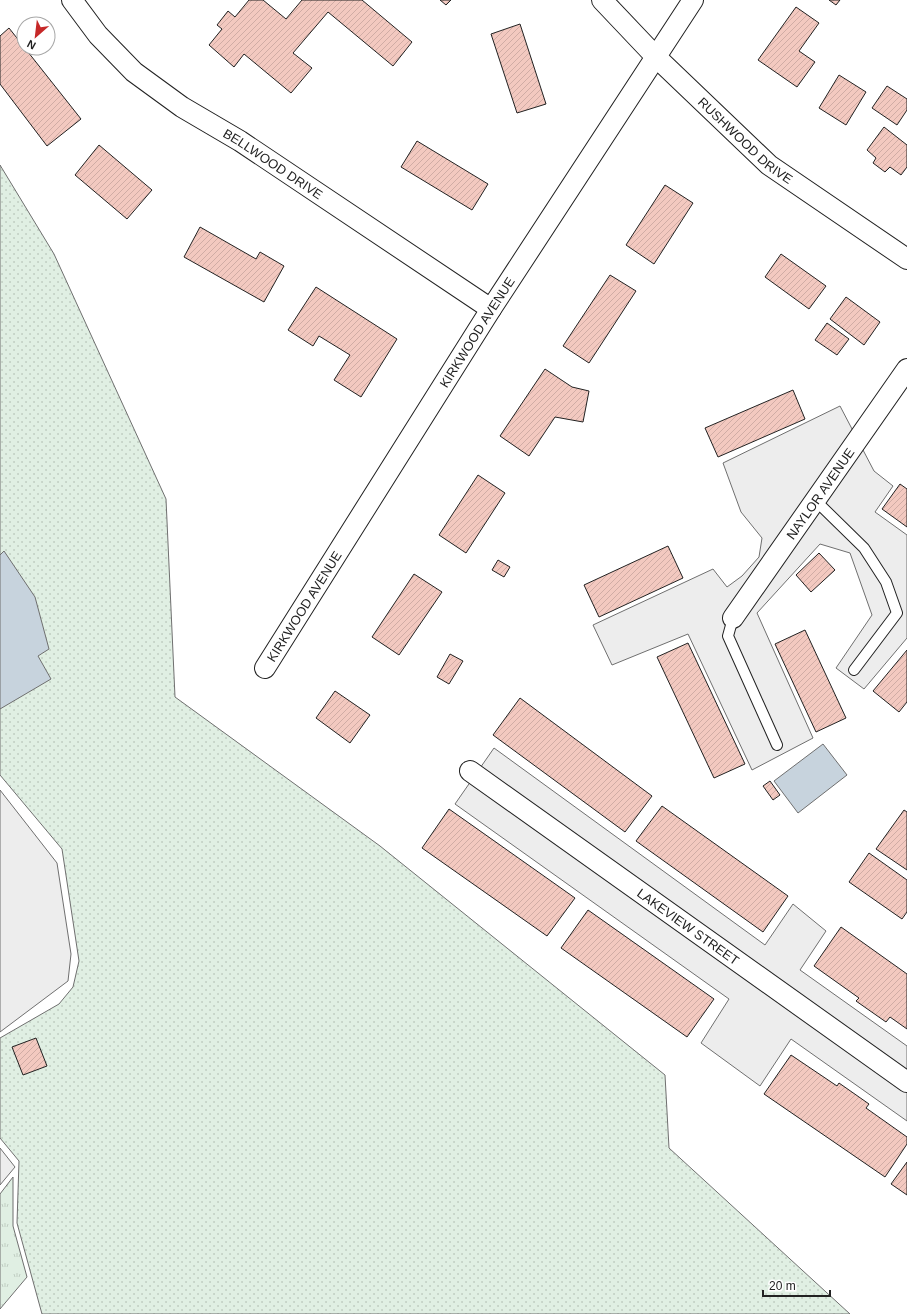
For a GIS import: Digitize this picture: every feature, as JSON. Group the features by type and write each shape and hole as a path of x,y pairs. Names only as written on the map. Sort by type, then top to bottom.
{"street":[{"name":"BELLWOOD DRIVE","path":"72,0 98,35 134,72 182,107 240,141 491,309"},
{"name":"RUSHWOOD DRIVE","path":"602,0 656,57 769,165 907,258"},
{"name":"KIRKWOOD AVENUE","path":"265,668 491,309 693,0"},
{"name":"NAYLOR AVENUE","path":"733,618 907,369"},
{"name":"LAKEVIEW STREET","path":"470,771 907,1082"}],"lane":[{"path":"815,500 864,548 886,582 897,613 854,670"},
{"path":"733,618 728,636 777,745"}],"green space":[{"path":"0,165 54,254 166,499 175,697 380,846 665,1075 669,1148 850,1314 42,1314 17,1223 19,1161 0,1138 0,1038 59,1004 73,987 79,961 62,849 0,775"},
{"path":"13,1177 13,1226 27,1277 0,1309 0,1194"}],"shaded area":[{"path":"840,406 874,471 893,486 875,512 907,535 907,638 864,689 836,668 872,615 850,553 820,544 757,613 813,738 752,770 688,634 612,665 593,625 713,569 727,587 742,576 759,557 762,538 741,512 723,463"},
{"path":"4,551 35,597 49,649 38,656 51,679 0,709 0,555"},
{"path":"823,744 847,775 798,813 774,781"},
{"path":"494,748 765,945 793,904 826,931 800,970 907,1046 907,1121 791,1039 760,1086 701,1043 729,999 455,804"},
{"path":"0,790 57,863 71,954 68,981 0,1032"},
{"path":"0,1148 15,1167 0,1185"}],"building":[{"path":"249,0 263,0 286,19 302,0 362,0 412,42 393,66 328,12 293,53 312,68 291,93 244,54 234,67 209,45 222,29 217,25 228,11 235,17"},
{"path":"440,0 451,0 446,5"},
{"path":"829,0 840,0 836,5"},
{"path":"796,7 819,23 799,51 815,62 797,87 758,60"},
{"path":"520,24 546,104 517,113 491,34"},
{"path":"9,28 16,37 16,56 31,56 81,119 47,146 0,84 0,36"},
{"path":"839,75 866,92 846,125 819,108"},
{"path":"887,86 907,99 907,110 897,125 872,108"},
{"path":"884,127 907,145 907,167 901,175 890,167 885,172 873,163 876,158 867,150"},
{"path":"417,141 488,184 472,210 401,167"},
{"path":"99,145 152,190 127,219 75,175"},
{"path":"665,185 693,203 654,264 626,245"},
{"path":"200,227 256,259 260,252 284,266 264,302 184,257"},
{"path":"781,254 826,286 809,309 765,277"},
{"path":"610,275 636,291 589,363 563,346"},
{"path":"316,287 397,339 361,397 334,380 350,355 319,336 313,346 288,330"},
{"path":"846,297 880,322 864,345 830,319"},
{"path":"827,323 849,339 837,355 815,340"},
{"path":"545,369 572,387 589,391 583,422 555,417 529,456 500,436"},
{"path":"793,390 805,419 718,457 705,428"},
{"path":"478,475 505,493 466,553 439,535"},
{"path":"900,484 907,489 907,527 882,509"},
{"path":"668,546 683,578 599,617 584,585"},
{"path":"819,553 835,570 811,592 796,575"},
{"path":"498,560 510,567 504,577 492,570"},
{"path":"414,574 442,592 399,655 372,637"},
{"path":"805,630 846,718 816,732 775,644"},
{"path":"688,643 745,764 714,778 657,657"},
{"path":"907,650 907,702 899,712 873,691"},
{"path":"450,654 463,661 449,684 437,677"},
{"path":"335,691 370,715 350,743 316,718"},
{"path":"520,698 652,796 625,832 493,735"},
{"path":"770,781 780,795 773,800 763,786"},
{"path":"662,806 788,896 763,932 636,841"},
{"path":"449,809 575,898 547,936 422,848"},
{"path":"904,810 907,812 907,870 876,849"},
{"path":"869,853 907,880 907,912 902,919 849,882"},
{"path":"588,910 714,999 687,1037 561,948"},
{"path":"841,927 907,974 907,1029 890,1017 886,1022 856,1001 859,998 814,966"},
{"path":"36,1038 47,1066 23,1075 12,1047"},
{"path":"791,1055 837,1086 839,1083 869,1104 866,1108 907,1137 907,1144 885,1177 764,1094"},
{"path":"907,1162 907,1195 891,1184"}]}
